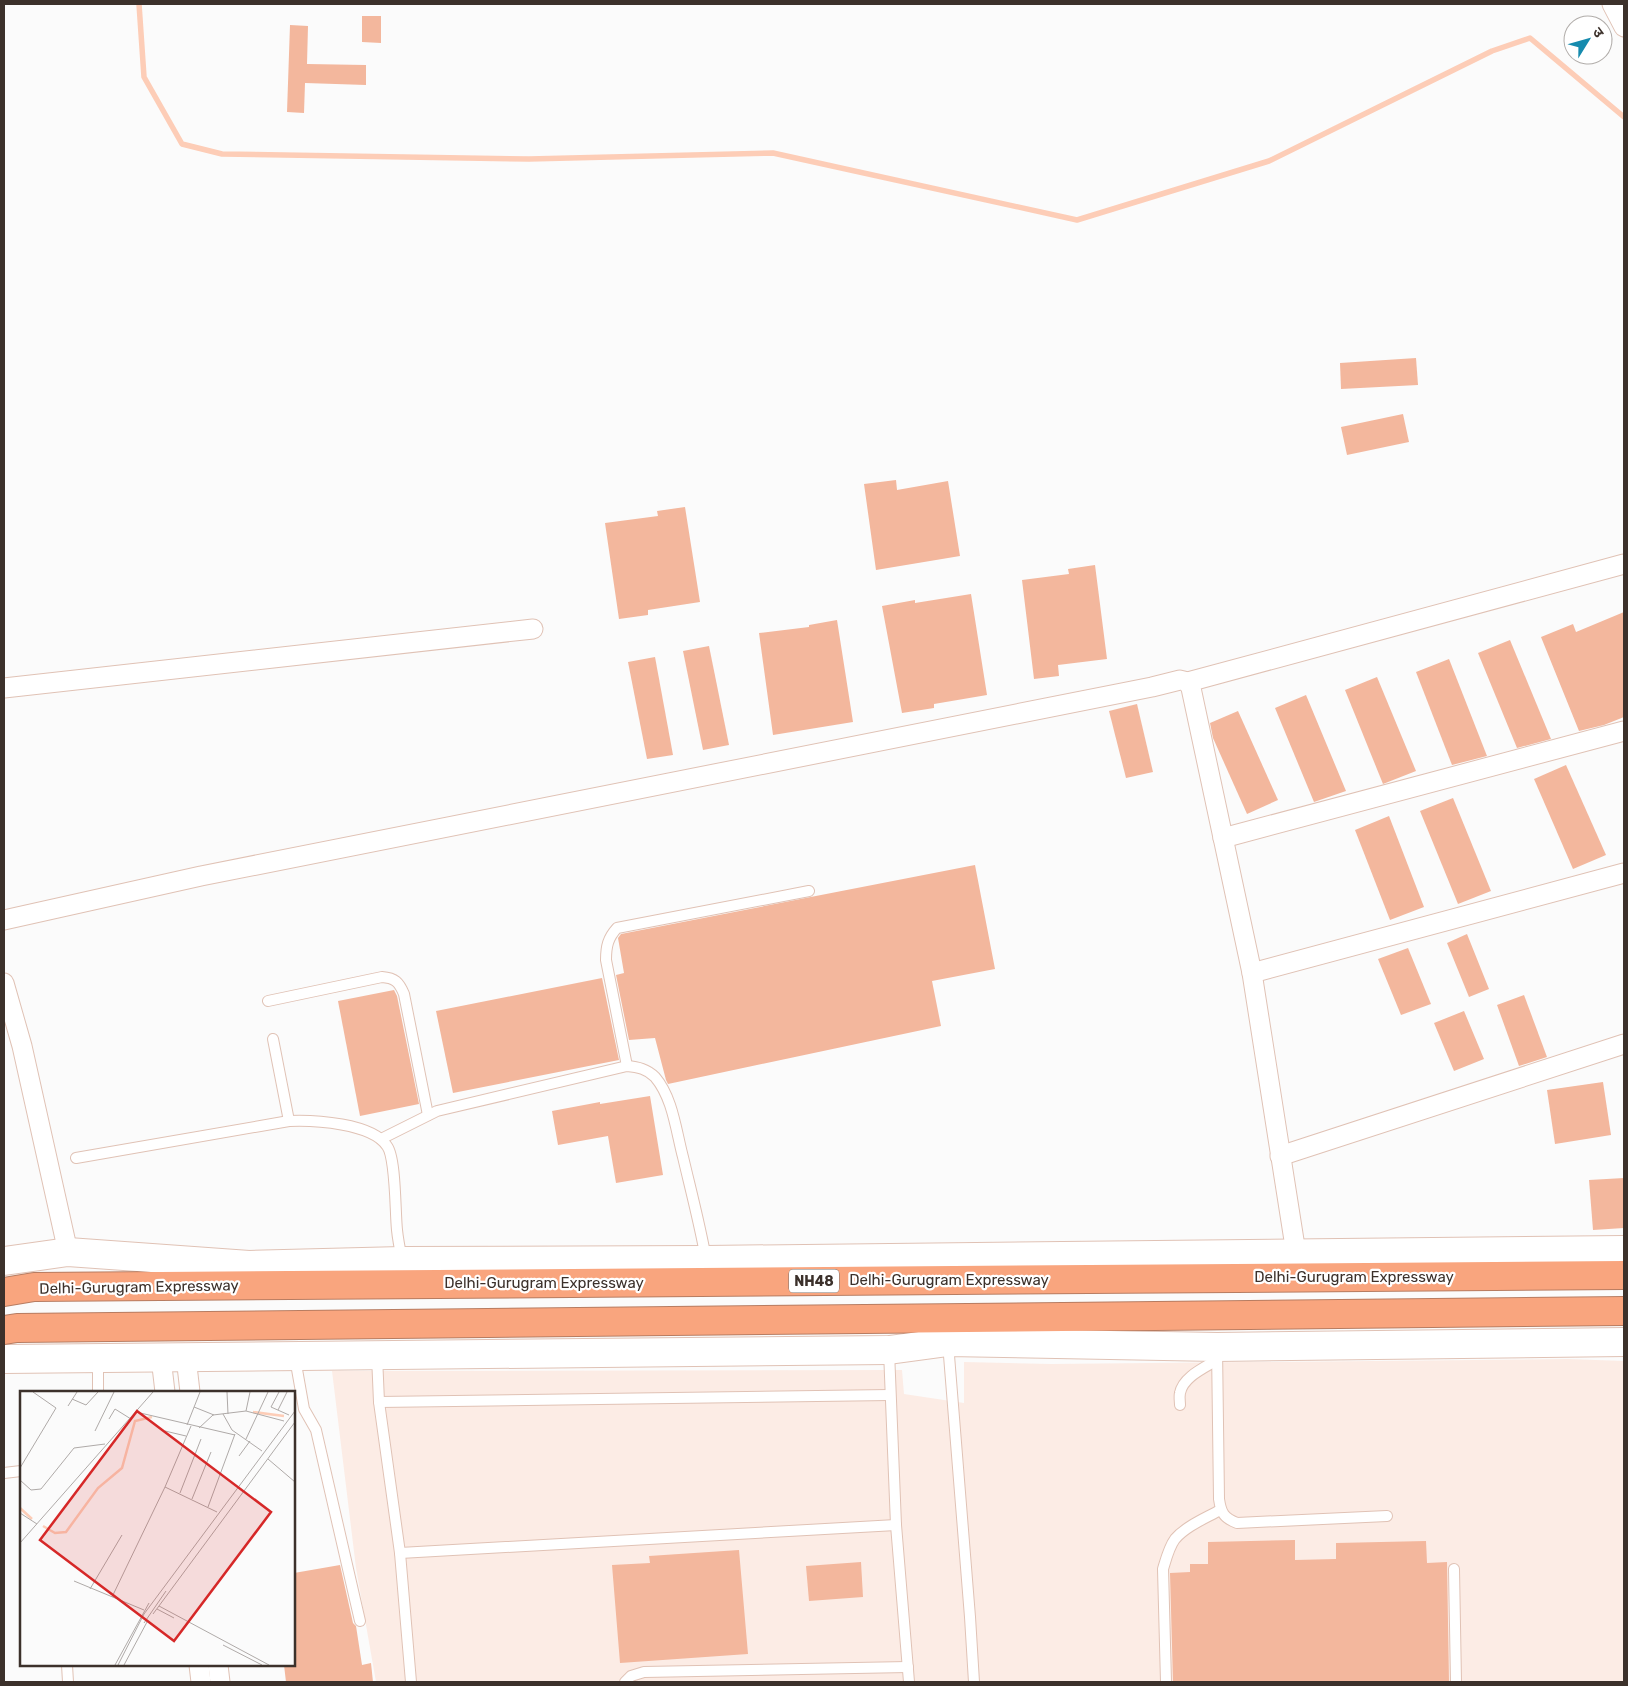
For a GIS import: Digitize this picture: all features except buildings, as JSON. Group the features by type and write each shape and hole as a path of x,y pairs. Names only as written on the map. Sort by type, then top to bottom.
{"highway":[{"name":"Delhi-Gurugram Expressway","path":"4,1292 34,1287 1624,1275"},
{"path":"4,1330 36,1327 1624,1311"}],"main road":[{"path":"4,1260 68,1252 249,1265 402,1261 706,1260 1624,1250"},
{"path":"4,1359 889,1350 948,1342 1217,1354 1624,1342"}],"street":[{"path":"1612,4 1624,27"},
{"path":"4,920 202,876 1180,680 1188,682 1624,564"},
{"path":"4,688 533,629"},
{"path":"1188,682 1191,688 1252,973 1296,1253"},
{"path":"1223,838 1624,731"},
{"path":"1252,973 1624,873"},
{"path":"4,983 22,1046 68,1252"},
{"path":"1280,1156 1624,1044"},
{"path":"165,1391 174,1358"},
{"path":"174,1358 190,1391"},
{"path":"199,1666 201,1682"},
{"path":"218,1666 220,1682"}],"lane":[{"path":"627,1066 606,960 609,937 617,928 809,890"},
{"path":"268,1001 382,977 393,978 400,984 404,994 428,1115"},
{"path":"273,1039 289,1121"},
{"path":"381,1139 436,1111 627,1066 639,1067 649,1071 662,1086 667,1097 702,1233 706,1260"},
{"path":"76,1158 289,1121 309,1120 363,1130 381,1139 391,1154 397,1230 402,1261"},
{"path":"948,1342 974,1682"},
{"path":"889,1350 896,1525 909,1682"},
{"path":"1180,1406 1180,1393 1183,1385 1217,1354"},
{"path":"1217,1354 1220,1510 1227,1519 1237,1523 1387,1516"},
{"path":"294,1356 304,1409 316,1430 360,1621"},
{"path":"377,1356 379,1402 400,1553 411,1682"},
{"path":"98,1358 98,1391"},
{"path":"379,1402 890,1395"},
{"path":"4,1473 20,1471"},
{"path":"1166,1682 1164,1569 1168,1552 1176,1538 1188,1528 1220,1510"},
{"path":"400,1553 896,1525"},
{"path":"1454,1569 1456,1682"},
{"path":"67,1666 68,1682"},
{"path":"626,1682 631,1676 644,1672 908,1667"}],"shaded area":[{"path":"1568,1359 1624,1361 1624,1682 376,1682 356,1568 332,1371 902,1370 904,1394 964,1403 964,1362 1051,1364"}],"waterway":[{"path":"139,4 144,77 182,144 222,154 529,159 773,153 1077,220 1269,161 1492,51 1530,38 1624,117"}]}
